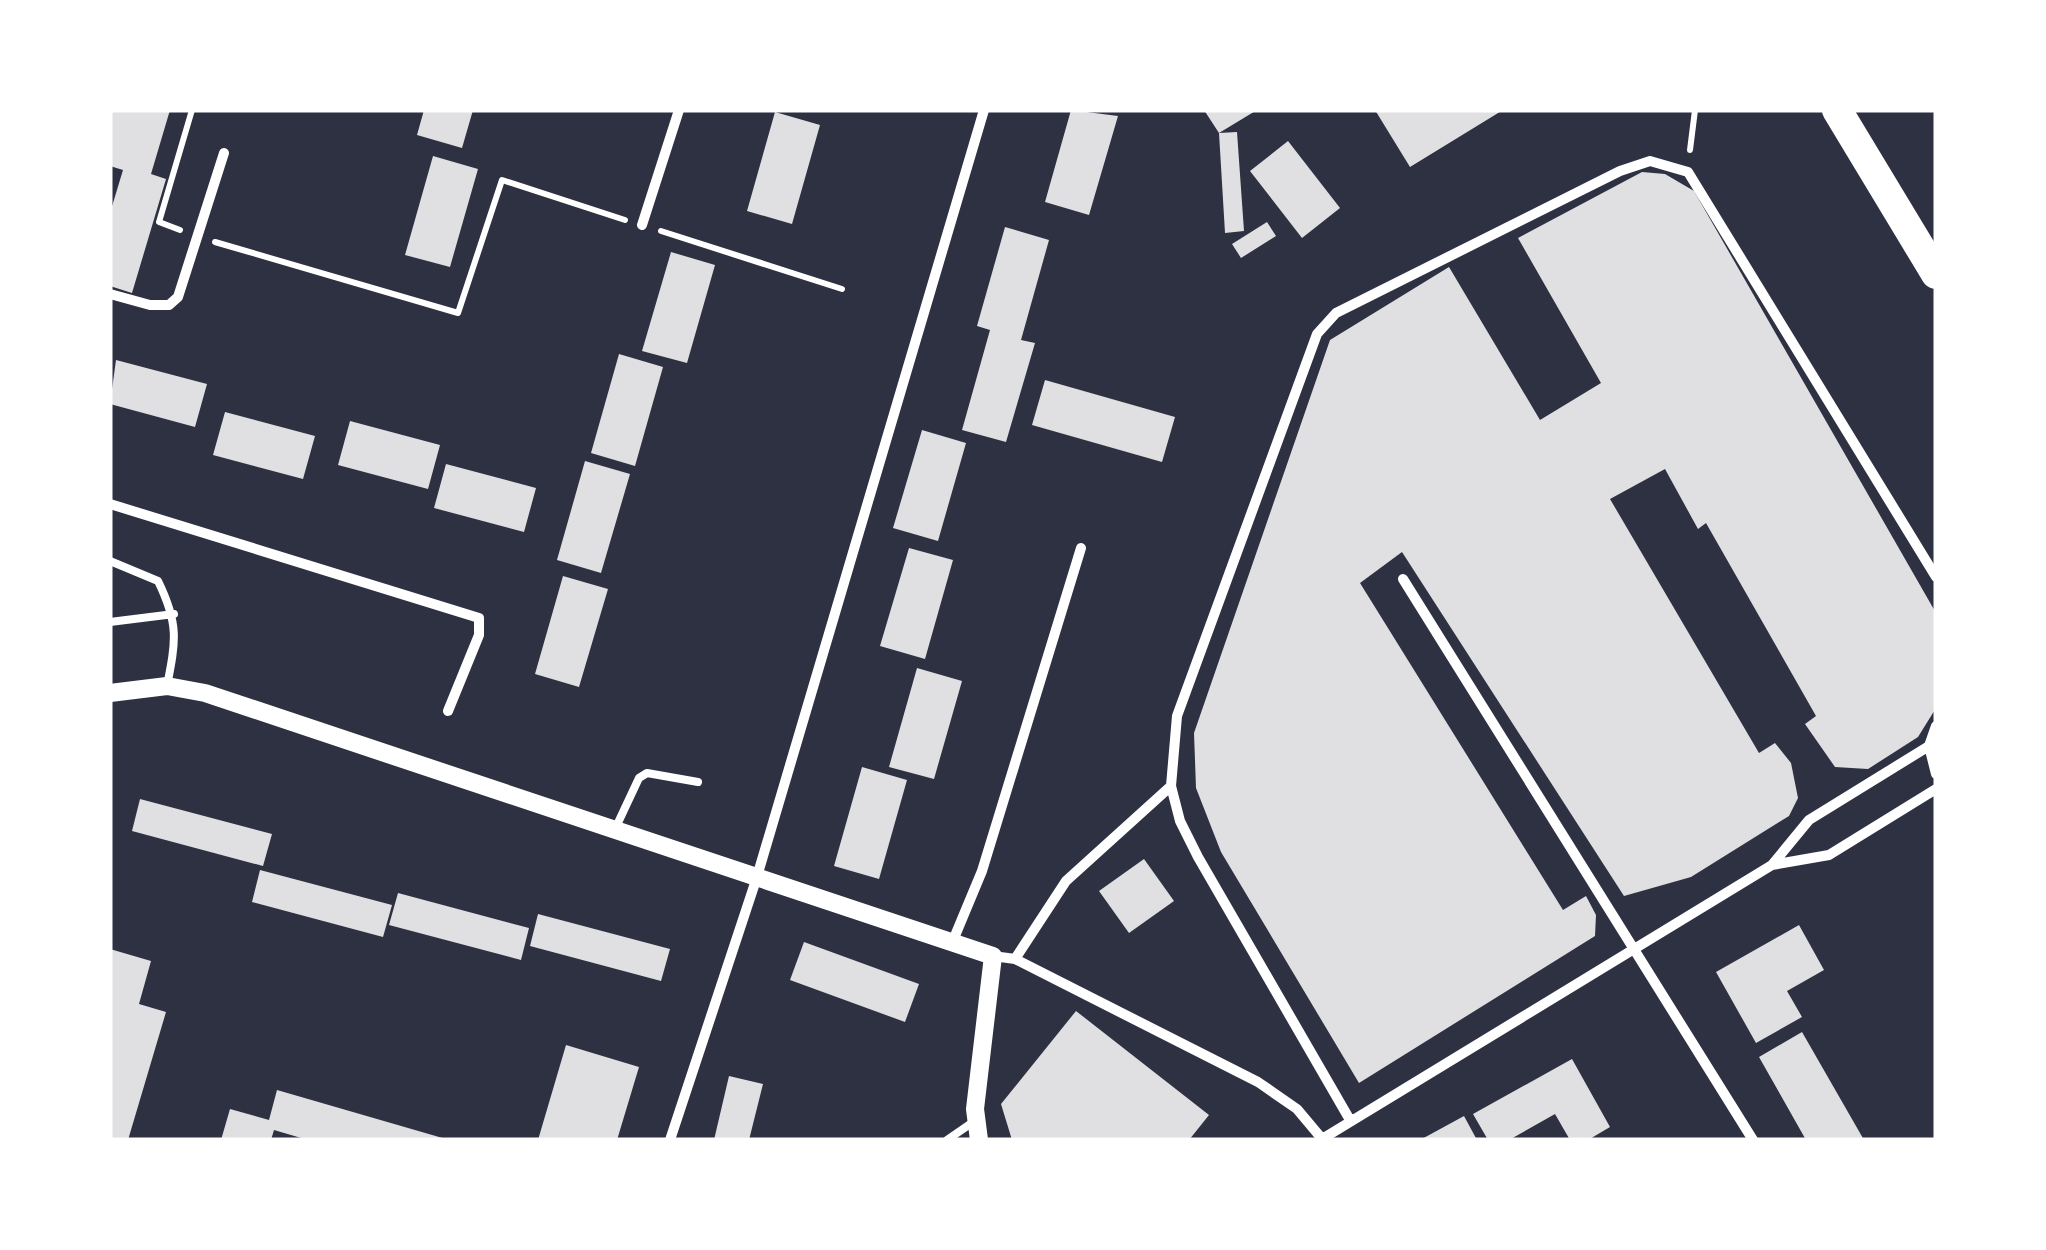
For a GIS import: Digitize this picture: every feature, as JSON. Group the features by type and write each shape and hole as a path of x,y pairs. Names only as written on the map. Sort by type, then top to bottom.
{"highway":[{"path":"1838,110 1936,274"}],"street":[{"path":"642,225 679,110"},
{"path":"670,1140 756,880 984,110"},
{"path":"110,294 150,305 169,305 178,297 224,154"},
{"path":"1350,1120 1198,857 1180,821 1170,786 1177,716 1317,334 1336,313 1363,296 1620,171 1650,161 1688,172 1936,577"},
{"path":"110,504 478,618 479,634 448,711"},
{"path":"952,943 982,871 1081,548"},
{"path":"1403,579 1753,1140"},
{"path":"110,693 166,686 206,693 756,880 1014,959 1258,1082 1298,1109 1322,1140 1772,865 1809,820 1929,746"},
{"path":"1936,726 1929,746 1936,774"},
{"path":"1014,959 1066,880 1170,786"},
{"path":"1772,865 1829,855 1936,789"},
{"path":"978,1140 976,1120 994,956"}],"lane":[{"path":"110,561 158,581 174,614 176,641 166,686"},
{"path":"110,622 174,614"},
{"path":"614,831 639,778 647,773 698,782"},
{"path":"947,1140 976,1120"}],"path":[{"path":"192,110 160,222 197,237 458,312 502,180 842,289"},
{"path":"1688,172 1695,110"}],"building":[{"path":"110,110 170,110 151,174 166,179 132,293 110,286 110,213 123,170 110,166"},
{"path":"424,110 473,110 462,148 417,135"},
{"path":"1071,110 1118,116 1089,215 1045,202"},
{"path":"1204,110 1257,110 1219,133"},
{"path":"1375,110 1503,110 1410,167"},
{"path":"775,112 820,125 792,224 747,211"},
{"path":"1237,132 1244,231 1225,233 1219,133"},
{"path":"1288,141 1340,208 1302,238 1250,171"},
{"path":"433,156 478,169 450,267 405,255"},
{"path":"1642,172 1665,174 1694,191 1936,613 1936,708 1918,737 1868,769 1835,767 1805,724 1816,716 1706,523 1698,529 1665,469 1610,499 1759,753 1775,743 1791,763 1798,798 1789,816 1691,877 1624,896 1402,552 1360,583 1563,910 1586,896 1596,915 1595,936 1359,1083 1221,852 1196,788 1194,733 1330,340 1449,267 1540,420 1601,383 1518,238"},
{"path":"1267,222 1276,236 1241,258 1232,244"},
{"path":"1005,227 1049,240 1021,340 1035,343 1006,442 962,430 990,330 977,326"},
{"path":"671,252 715,265 687,363 642,351"},
{"path":"619,354 663,367 635,466 591,453"},
{"path":"116,360 207,384 195,427 110,404"},
{"path":"1045,380 1175,417 1162,462 1032,425"},
{"path":"225,412 315,436 303,479 213,455"},
{"path":"350,421 440,445 428,489 338,465"},
{"path":"922,430 966,443 938,541 893,528"},
{"path":"585,461 630,474 601,573 557,560"},
{"path":"446,464 536,488 524,532 434,508"},
{"path":"909,548 953,560 925,659 880,646"},
{"path":"563,576 608,589 579,687 535,674"},
{"path":"917,668 962,681 934,779 889,767"},
{"path":"862,767 907,780 879,879 834,866"},
{"path":"140,799 272,834 263,866 132,831"},
{"path":"1144,859 1174,901 1129,933 1099,891"},
{"path":"260,870 392,905 383,937 252,902"},
{"path":"398,893 529,928 521,960 389,925"},
{"path":"538,914 670,949 661,981 530,946"},
{"path":"1799,925 1824,970 1787,991 1802,1017 1756,1043 1716,972"},
{"path":"804,942 919,984 905,1022 790,980"},
{"path":"110,949 151,961 139,1004 166,1012 128,1140 110,1140"},
{"path":"1076,1011 1209,1115 1189,1140 1012,1140 1001,1104"},
{"path":"1802,1032 1864,1140 1806,1140 1759,1057"},
{"path":"566,1045 639,1067 617,1140 538,1140"},
{"path":"1572,1059 1610,1127 1588,1140 1570,1140 1555,1114 1509,1140 1488,1140 1473,1114"},
{"path":"729,1076 763,1084 749,1140 714,1140"},
{"path":"277,1090 446,1140 308,1140 274,1130 271,1140 221,1140 230,1109 269,1120"},
{"path":"1464,1116 1477,1140 1420,1140"}]}
